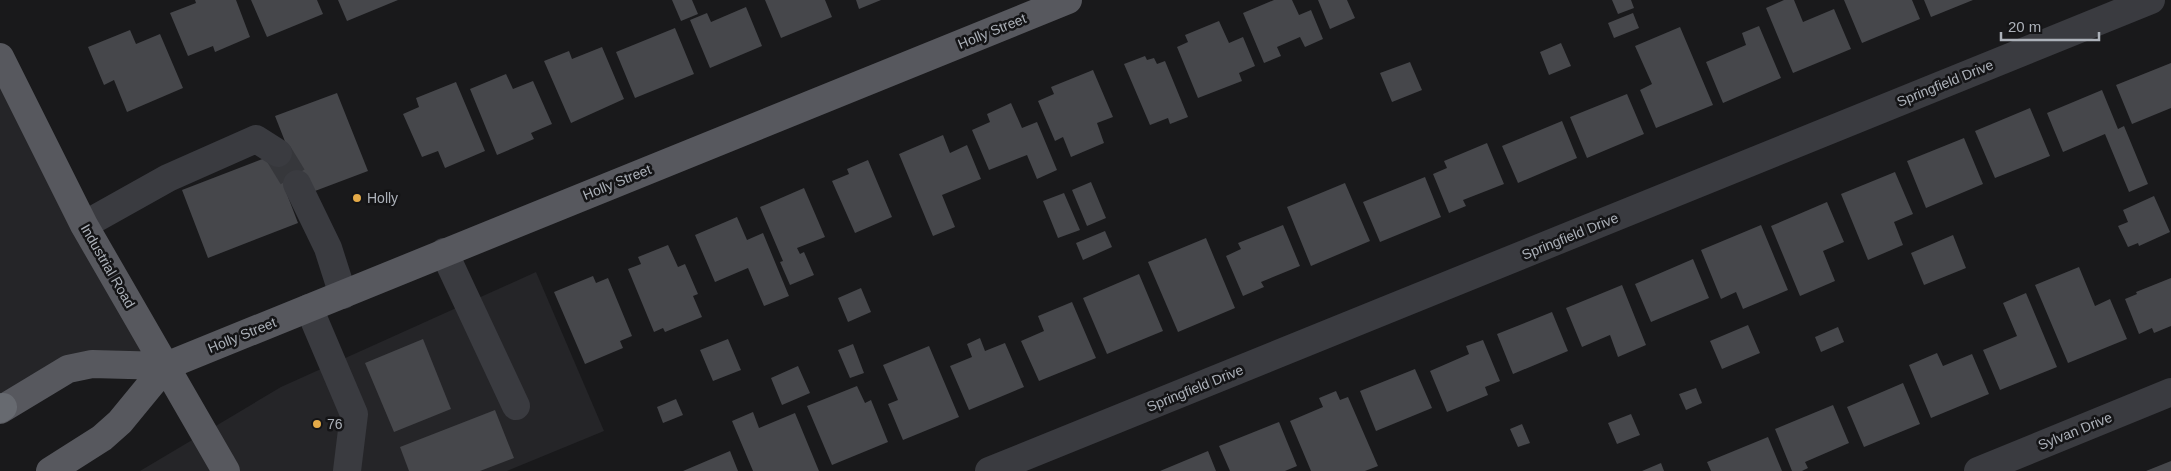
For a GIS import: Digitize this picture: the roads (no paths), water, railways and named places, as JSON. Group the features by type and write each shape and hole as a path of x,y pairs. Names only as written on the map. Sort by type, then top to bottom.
{"main road":[{"name":"Holly Street","path":"1,409 68,369 92,364 166,366 1068,0"},
{"name":"Industrial Road","path":"0,57 84,225 226,471"},
{"name":"Holly Street","path":"50,471 102,438 114,428 166,366"}],"street":[{"name":"Springfield Drive","path":"989,471 2150,0"},
{"path":"84,225 168,178 256,139 278,153"},
{"path":"297,184 328,248 343,294"},
{"path":"444,252 516,406"},
{"path":"310,308 354,414 347,471"},
{"name":"Sylvan Drive","path":"1978,471 2171,392"}],"tunnel":[{"path":"278,153 297,184"}],"place":[{"name":"Holly","path":"357,198"},
{"name":"76","path":"317,424"}]}
